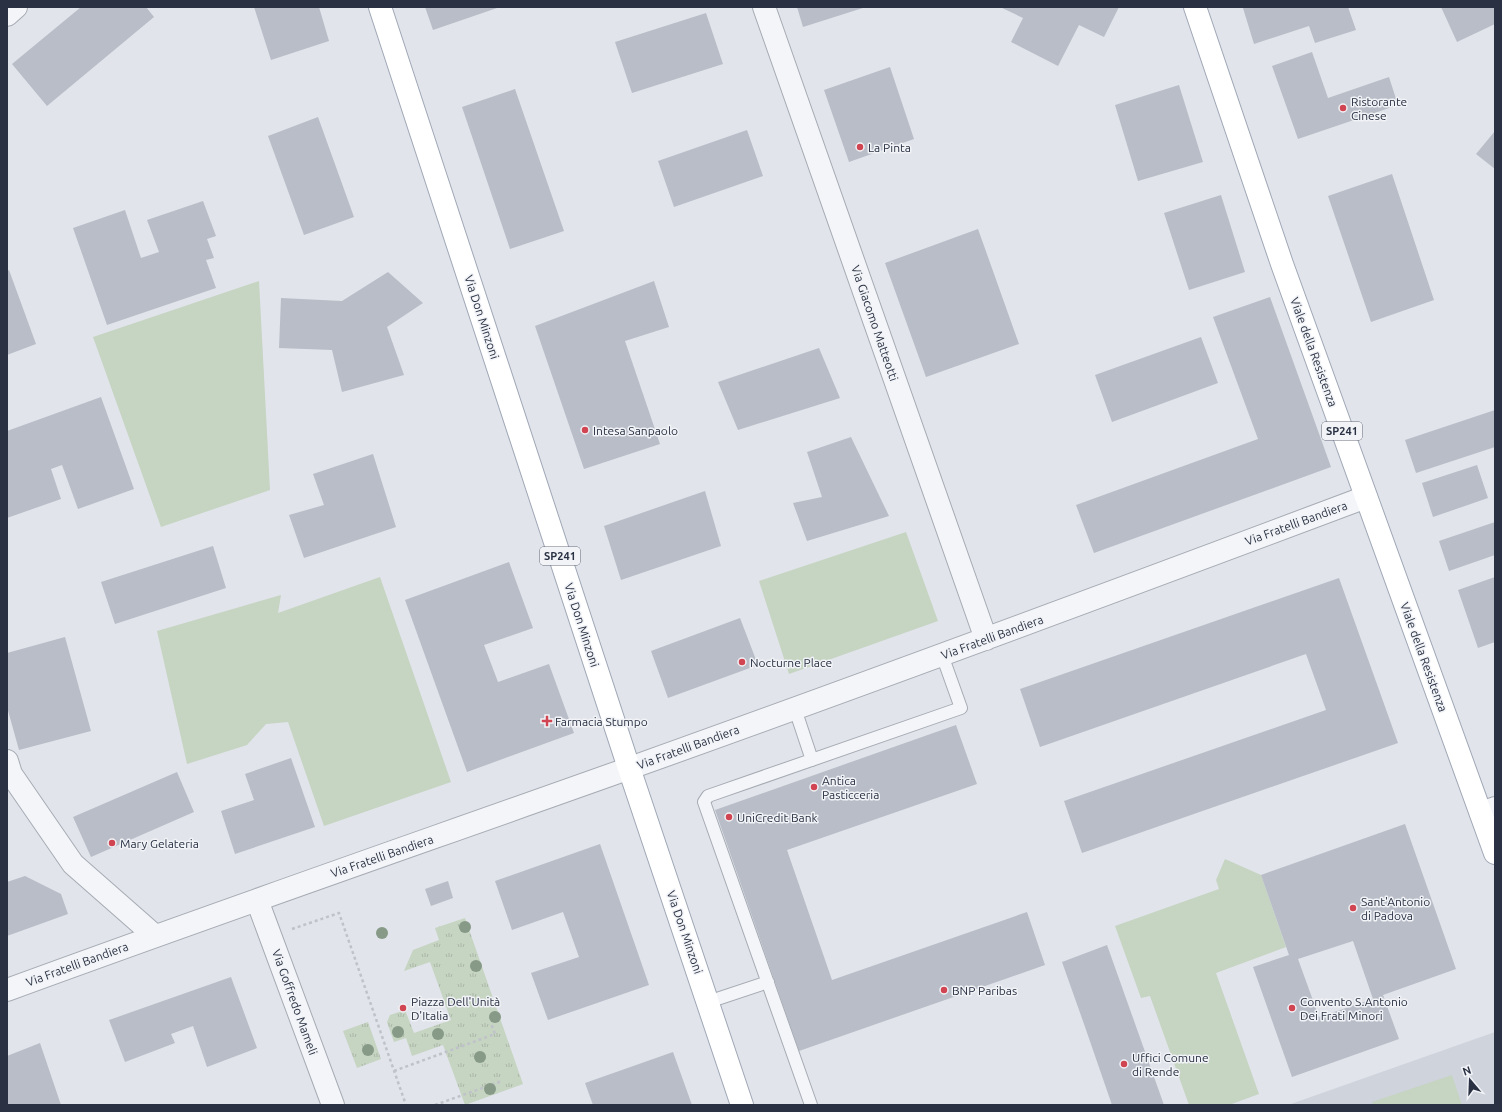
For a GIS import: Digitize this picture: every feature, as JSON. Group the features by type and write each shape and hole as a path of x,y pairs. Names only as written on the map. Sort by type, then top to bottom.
{"main road":[{"name":"Via Don Minzoni","path":"380,7 629,768 742,1105"},
{"name":"Viale della Resistenza","path":"1195,7 1282,264 1366,497 1488,810 1495,853"}],"street":[{"path":"7,15 16,7"},
{"name":"Via Giacomo Matteotti","path":"764,7 986,639"},
{"name":"Via Fratelli Bandiera","path":"7,990 794,709 1366,497"},
{"path":"7,761 11,774 73,864 155,936"},
{"name":"Via Goffredo Mameli","path":"257,900 333,1105"}],"lane":[{"path":"811,1105 704,802 708,796 961,708 942,655"},
{"path":"794,709 812,760"},
{"path":"708,1002 768,982"}],"path":[{"path":"271,936 339,913 406,1105"},
{"path":"394,1071 495,1034 491,1023"},
{"path":"435,1105 502,1081"}],"shaded area":[{"path":"1495,1032 1495,1105 1288,1105"}],"green space":[{"path":"259,281 270,490 161,527 93,337"},
{"path":"906,532 938,621 789,674 759,581"},
{"path":"380,577 451,782 324,826 288,722 266,724 247,745 187,764 157,631 281,595 278,613"},
{"path":"1225,859 1261,875 1286,947 1216,973 1259,1094 1229,1105 1189,1105 1150,996 1141,998 1115,926 1219,889 1216,880"},
{"path":"465,918 523,1084 465,1105 443,1045 412,1056 406,1038 394,1042 387,1022 390,1015 405,1010 414,1033 451,1020 430,962 404,971 413,950 439,940 435,928"},
{"path":"368,1022 381,1059 357,1068 343,1031"},
{"path":"1452,1075 1462,1105 1373,1105 1372,1102"}],"building":[{"path":"81,7 146,7 154,17 47,106 12,64"},
{"path":"254,7 319,7 329,41 271,60"},
{"path":"425,7 500,7 433,30"},
{"path":"797,7 866,7 803,27"},
{"path":"1000,7 1119,7 1104,37 1079,25 1058,66 1011,42 1023,18"},
{"path":"1348,7 1356,30 1315,43 1309,26 1254,44 1243,8"},
{"path":"1441,7 1495,7 1495,24 1457,42"},
{"path":"706,13 723,64 632,93 615,42"},
{"path":"1312,52 1328,98 1389,77 1398,105 1298,139 1272,66"},
{"path":"890,67 914,139 849,162 824,90"},
{"path":"1179,85 1203,162 1138,181 1115,105"},
{"path":"515,89 564,231 510,249 462,107"},
{"path":"318,117 354,217 304,235 268,136"},
{"path":"747,130 763,176 674,207 658,161"},
{"path":"1495,131 1495,169 1476,154"},
{"path":"1392,174 1434,300 1371,322 1328,196"},
{"path":"1221,195 1245,272 1189,290 1164,213"},
{"path":"203,201 216,236 207,239 214,258 206,260 216,288 107,325 73,228 125,210 141,258 159,252 147,220"},
{"path":"978,229 1019,344 926,377 885,263"},
{"path":"9,270 36,344 7,355 7,271"},
{"path":"388,272 423,303 387,327 404,375 342,392 332,350 279,348 281,298 342,301"},
{"path":"654,281 669,327 625,341 660,444 584,469 535,326"},
{"path":"1270,297 1331,467 1094,553 1076,505 1258,439 1213,317"},
{"path":"1201,337 1218,383 1112,422 1095,375"},
{"path":"819,348 840,398 738,430 718,382"},
{"path":"101,397 134,489 78,509 62,465 51,469 61,499 7,518 7,431"},
{"path":"1495,410 1495,447 1416,473 1405,440"},
{"path":"851,437 889,516 807,541 793,503 822,497 807,452"},
{"path":"373,454 396,527 304,558 289,515 324,505 313,474"},
{"path":"1477,465 1488,498 1433,517 1422,483"},
{"path":"705,491 721,546 621,580 604,526"},
{"path":"1495,522 1495,555 1449,571 1439,541"},
{"path":"213,546 226,588 115,624 101,582"},
{"path":"509,562 533,628 484,645 498,682 549,664 574,733 467,772 405,600"},
{"path":"1495,577 1495,642 1478,648 1458,590"},
{"path":"1339,578 1398,743 1082,853 1064,801 1326,710 1306,654 1040,747 1020,689"},
{"path":"740,618 758,665 668,698 651,651"},
{"path":"65,637 91,731 19,750 7,707 7,653"},
{"path":"956,725 977,784 787,850 832,980 1027,912 1045,965 799,1051 715,810"},
{"path":"291,758 315,827 235,854 221,811 254,800 245,774"},
{"path":"177,772 194,812 91,857 73,817"},
{"name":"Sant'Antonio di Padova","path":"1405,824 1456,969 1383,995 1399,1039 1292,1077 1253,967 1289,955 1261,875","holes":["1353,941 1373,999 1319,1017 1298,959"]},
{"path":"600,844 649,985 548,1020 531,973 579,957 563,912 512,930 495,881"},
{"path":"25,876 61,894 68,914 7,936 7,882"},
{"path":"448,881 453,898 431,906 425,889"},
{"name":"Uffici Comune di Rende","path":"1107,945 1164,1105 1112,1105 1062,962"},
{"path":"231,977 257,1048 207,1067 193,1026 171,1034 175,1043 125,1062 109,1020"},
{"path":"40,1043 61,1105 7,1105 7,1056"},
{"path":"673,1052 692,1105 593,1105 585,1083"}],"place":[{"name":"Ristorante Cinese","path":"1343,108"},
{"name":"La Pinta","path":"860,147"},
{"name":"Intesa Sanpaolo","path":"585,430"},
{"name":"Nocturne Place","path":"742,662"},
{"name":"Farmacia Stumpo","path":"547,721"},
{"name":"Antica Pasticceria","path":"814,787"},
{"name":"UniCredit Bank","path":"729,817"},
{"name":"Mary Gelateria","path":"112,843"},
{"name":"Sant'Antonio di Padova","path":"1353,908"},
{"name":"BNP Paribas","path":"944,990"},
{"name":"Piazza Dell'Unità D'Italia","path":"403,1008"},
{"name":"Convento S.Antonio Dei Frati Minori","path":"1292,1008"},
{"name":"Uffici Comune di Rende","path":"1124,1064"}]}
